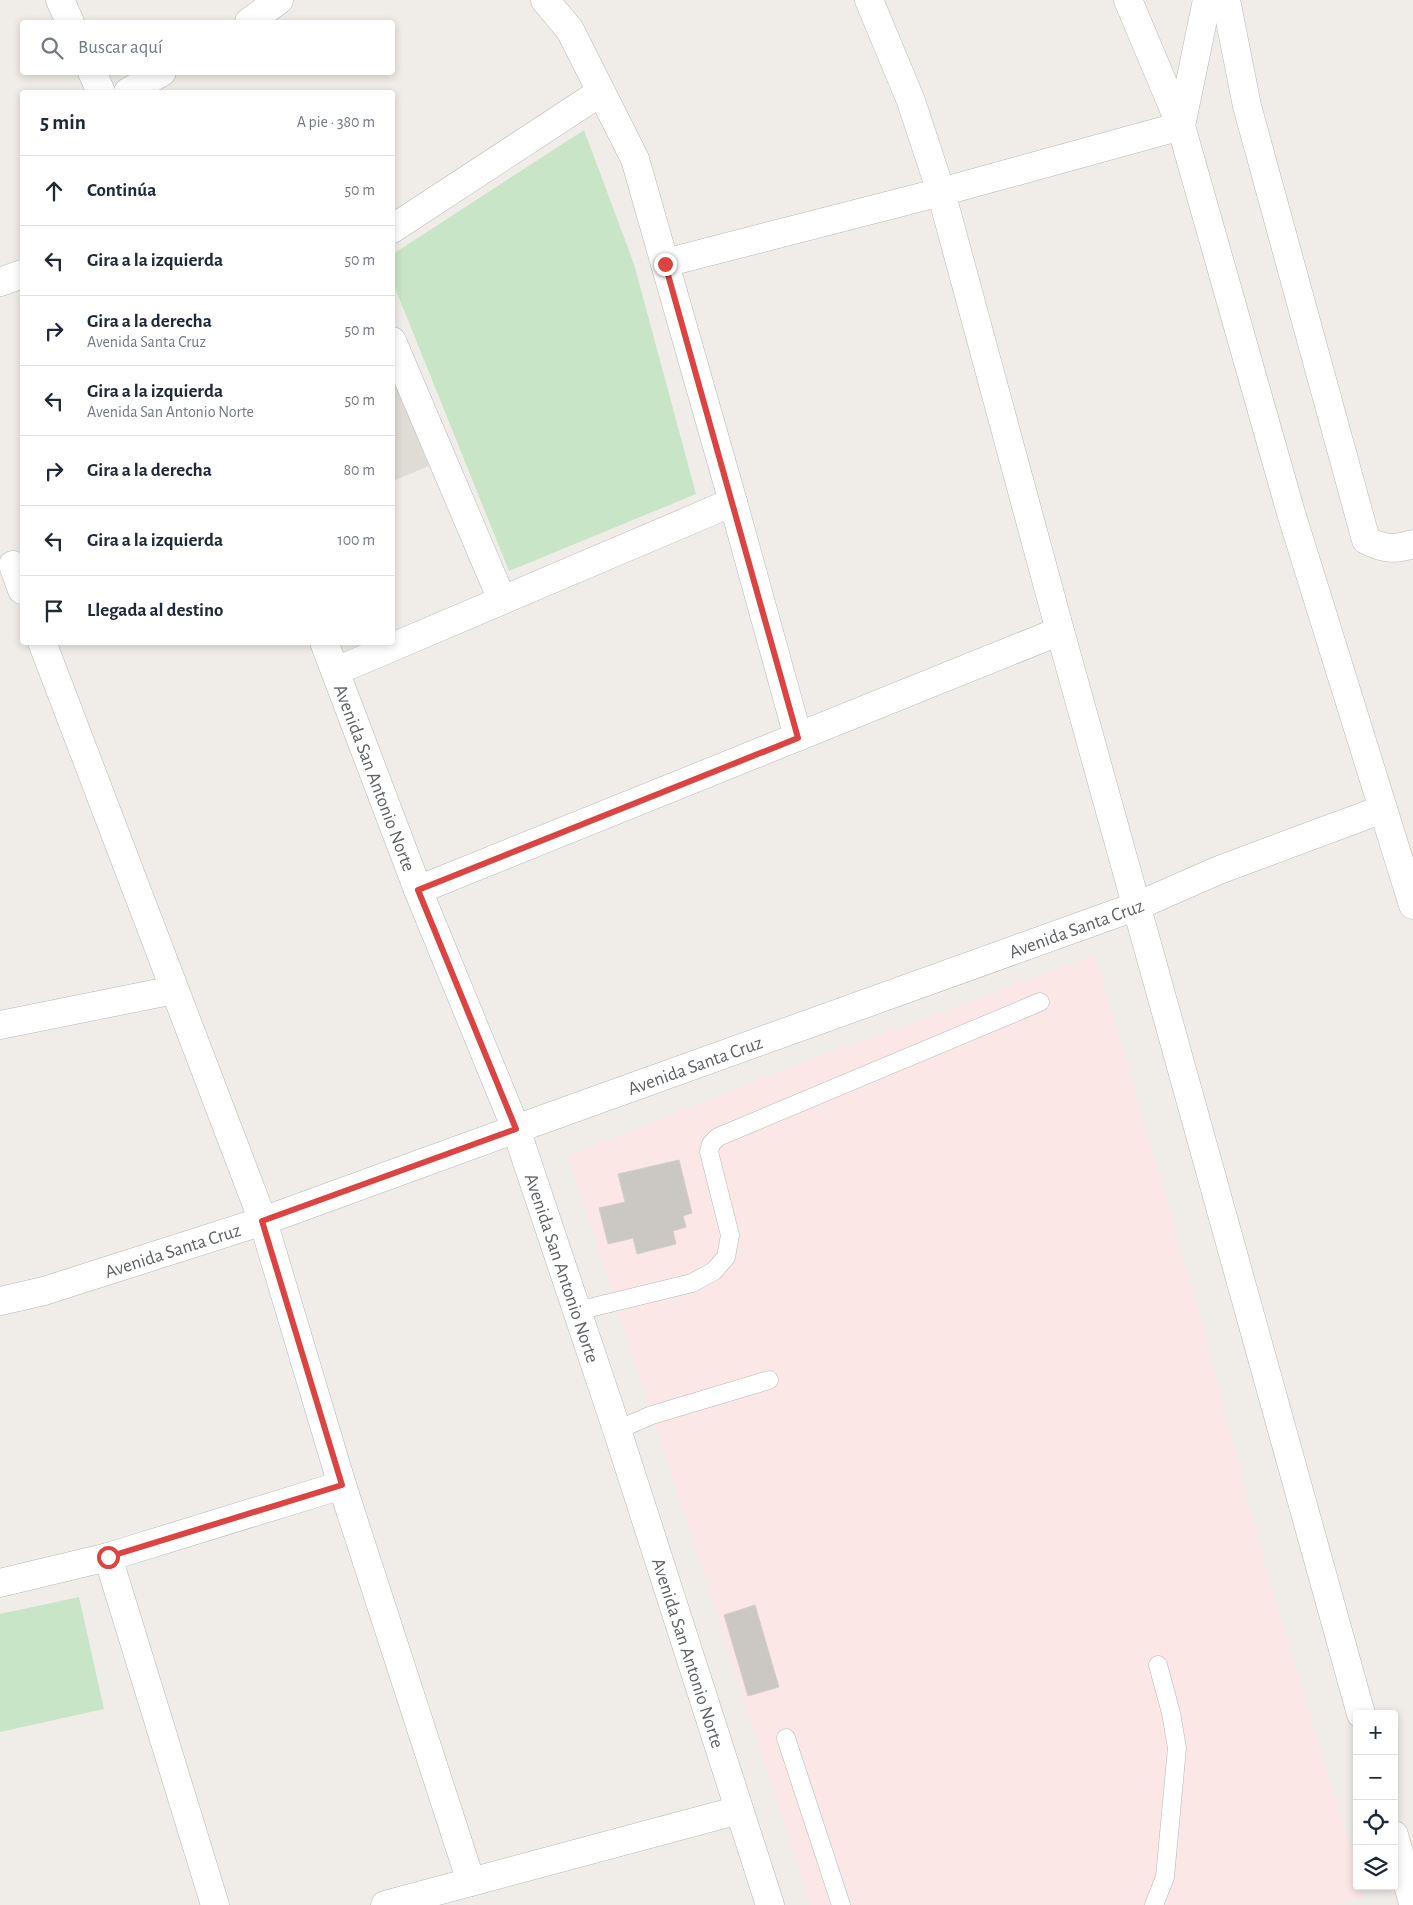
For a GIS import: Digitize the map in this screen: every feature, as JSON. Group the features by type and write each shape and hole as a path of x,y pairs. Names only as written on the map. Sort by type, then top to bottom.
{"street":[{"path":"60,0 69,20"},
{"path":"252,20 279,0"},
{"path":"545,0 570,30 635,159 798,738"},
{"path":"869,0 911,101 941,192 1060,631 1360,1710"},
{"path":"1128,0 1181,126 1292,513 1413,905"},
{"path":"1181,126 1207,0"},
{"path":"1226,0 1248,106 1366,540 1379,547 1392,548 1413,544"},
{"path":"93,75 100,90"},
{"path":"131,90 157,75"},
{"path":"395,228 601,92"},
{"path":"665,264 941,192 1181,126"},
{"path":"0,282 20,275"},
{"path":"395,348 502,600"},
{"path":"336,671 733,502"},
{"path":"12,564 20,585"},
{"path":"418,890 1060,631"},
{"path":"43,645 262,1221 342,1485 471,1882"},
{"name":"Avenida San Antonio Norte","path":"325,645 418,890 516,1129 617,1430 770,1905"},
{"name":"Avenida Santa Cruz","path":"0,1301 44,1291 262,1221 1137,906 1219,870 1383,809"},
{"path":"0,1025 174,990"},
{"path":"0,1582 108,1557 342,1485"},
{"path":"108,1557 215,1905"},
{"path":"385,1905 739,1810"},
{"path":"1397,1845 1413,1903"}],"lane":[{"path":"577,1311 692,1284 714,1271 726,1256 730,1235 709,1152 712,1144 718,1137 1040,1002"},
{"path":"617,1430 652,1415 769,1380"},
{"path":"1154,1905 1165,1877 1177,1748 1171,1713 1158,1665"},
{"path":"786,1738 841,1905"}],"shaded area":[{"path":"395,384 429,466 395,480"},
{"path":"1095,954 1197,1304 1269,1579 1353,1857 1353,1890 1363,1890 1365,1897 1333,1905 811,1905 568,1156 824,1054"}],"green space":[{"path":"584,130 634,264 696,494 509,571 395,288 395,253"},
{"path":"79,1597 104,1709 0,1732 0,1614"}],"building":[{"path":"679,1160 692,1213 683,1216 686,1227 673,1231 676,1244 637,1254 633,1238 608,1244 599,1208 625,1202 618,1174"},
{"path":"755,1605 779,1687 748,1696 724,1615"}],"route":[{"path":"108,1557 342,1485 262,1221 516,1129 418,890 798,738 665,264"}]}
